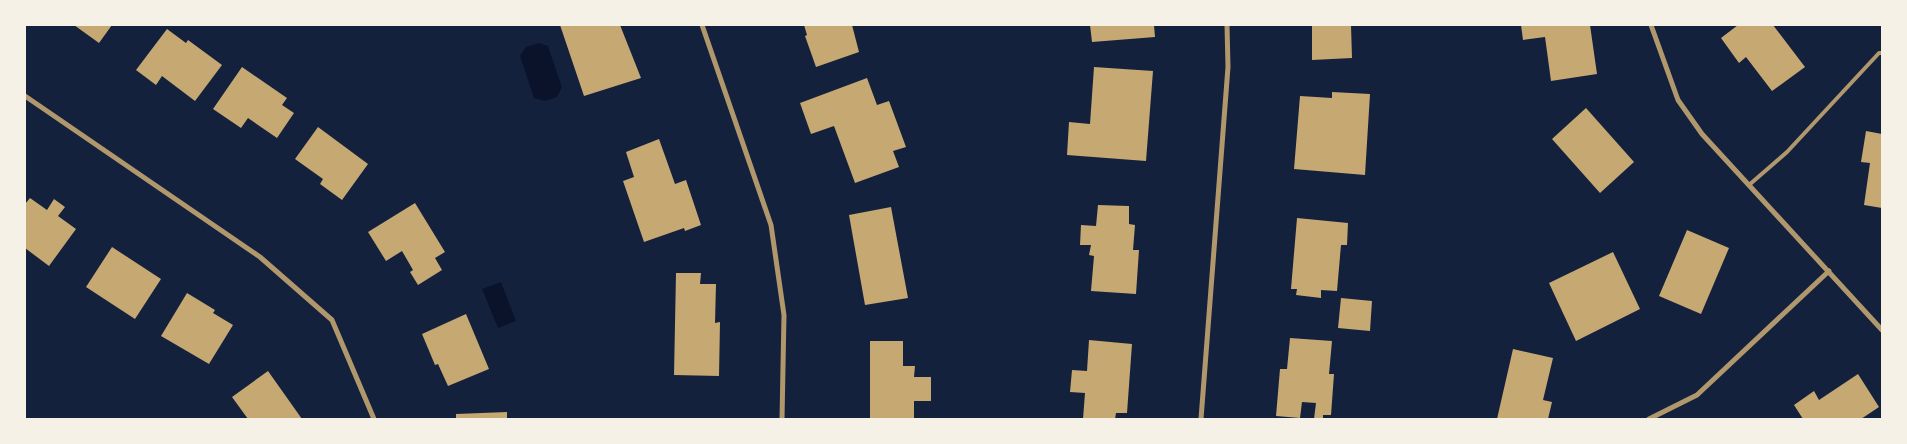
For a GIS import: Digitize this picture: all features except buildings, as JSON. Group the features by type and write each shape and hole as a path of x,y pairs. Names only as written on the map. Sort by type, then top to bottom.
{"street":[{"path":"702,25 771,224 784,315 782,419"},
{"path":"1201,419 1228,68 1227,25"},
{"path":"1651,25 1678,100 1702,134 1830,271 1882,330"},
{"path":"25,96 260,257 332,320 374,419"},
{"path":"1649,419 1697,395 1830,271"}],"lane":[{"path":"1749,185 1787,152 1879,53 1882,53"}],"water":[{"path":"539,43 548,46 562,87 557,97 545,101 534,98 520,56 526,47"},
{"path":"501,282 516,321 498,328 482,289"}]}
